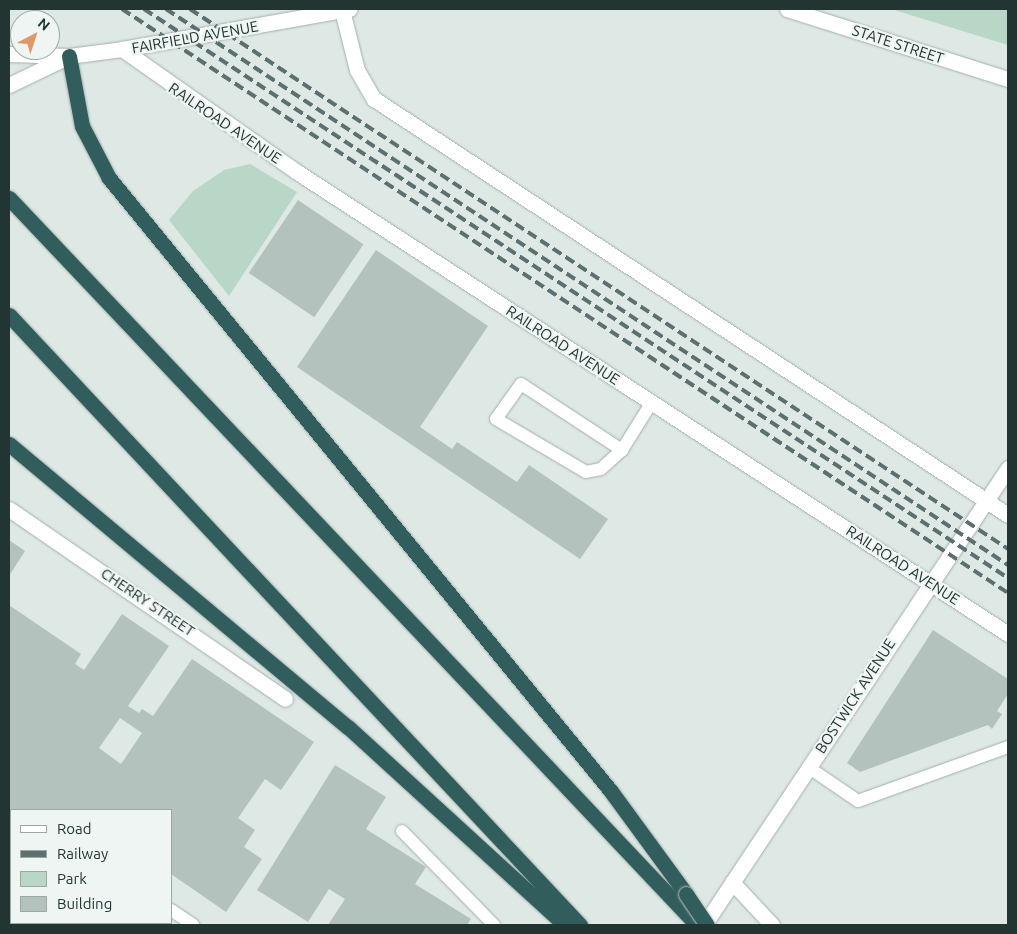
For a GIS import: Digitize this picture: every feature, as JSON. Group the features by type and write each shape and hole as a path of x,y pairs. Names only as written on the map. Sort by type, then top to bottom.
{"highway":[{"path":"69,56 82,126 110,178 610,790 683,900 697,925"},
{"path":"9,198 706,925"},
{"path":"9,315 580,925"},
{"path":"9,444 348,727 565,925"}],"street":[{"name":"STATE STREET","path":"787,9 1008,79"},
{"name":"FAIRFIELD AVENUE","path":"9,54 69,56 122,50 346,10"},
{"path":"346,10 357,70 374,99 1008,515"},
{"name":"RAILROAD AVENUE","path":"122,50 187,99 1008,634"},
{"name":"FAIRFIELD AVENUE","path":"9,85 69,56"},
{"name":"BOSTWICK AVENUE","path":"706,925 732,882 1008,468"},
{"name":"CHERRY STREET","path":"9,509 285,699"},
{"path":"732,882 772,925"}],"lane":[{"path":"622,450 521,384 496,419 586,472 601,469 622,450 652,402"},
{"path":"808,768 858,801 1008,747"},
{"path":"402,831 494,925"},
{"path":"172,911 193,925"}],"green space":[{"path":"891,9 1008,9 1008,45"},
{"path":"250,164 297,192 229,296 169,220 193,191 224,170"}],"building":[{"path":"298,200 363,244 314,317 249,273"},
{"path":"376,250 488,326 420,427 452,449 457,442 517,482 529,465 608,519 580,559 297,367"},
{"path":"9,540 25,551 9,576"},
{"path":"9,605 81,654 75,664 84,670 122,614 169,646 128,706 139,713 142,709 153,716 192,659 314,742 281,790 265,779 238,818 255,830 244,847 262,859 226,912 172,875 172,809 10,809 10,811","holes":["120,718 142,733 121,764 99,748"]},
{"path":"933,630 1008,679 1008,694 997,711 1002,714 992,729 988,725 860,772 847,763"},
{"path":"335,765 386,797 366,829 426,867 415,884 471,919 467,925 328,925 345,899 329,889 308,922 257,890"},
{"path":"9,832 10,861 9,888"}],"railway":[{"path":"122,9 1008,593"},
{"path":"144,9 1008,578"},
{"path":"166,9 1008,565"},
{"path":"190,9 1008,549"}]}
